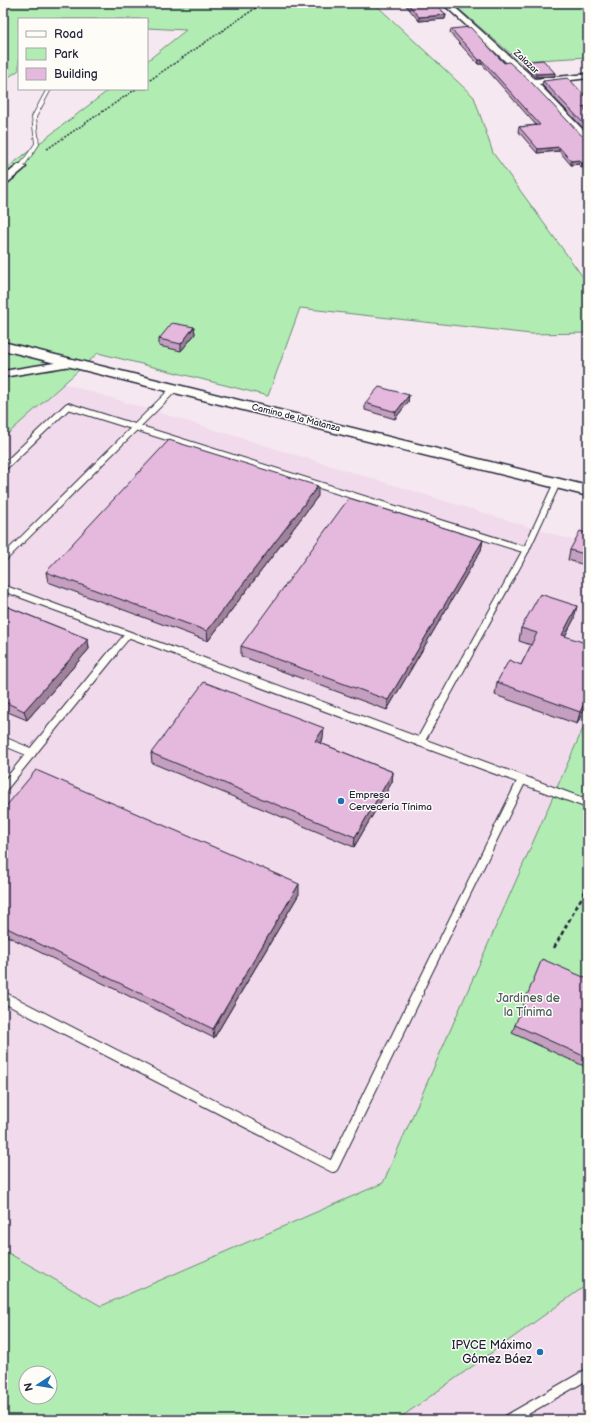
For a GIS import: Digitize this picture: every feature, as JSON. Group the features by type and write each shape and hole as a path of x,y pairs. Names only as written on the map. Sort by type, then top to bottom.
{"street":[{"name":"Zalazar","path":"446,3 533,82 588,140"},
{"path":"533,82 588,76"},
{"path":"3,182 21,167"},
{"name":"Camino de la Matanza","path":"3,346 588,491"},
{"path":"3,374 73,363"}],"lane":[{"path":"21,167 37,144 34,117 48,90"},
{"path":"3,559 175,388"},
{"path":"3,468 68,406 526,550"},
{"path":"420,742 526,550 557,483"},
{"path":"3,588 588,804"},
{"path":"3,788 128,635"},
{"path":"3,741 32,752"},
{"path":"3,997 333,1168 522,780"},
{"path":"508,1420 588,1374"}],"path":[{"path":"148,81 263,3"},
{"path":"47,150 135,90"},
{"path":"554,948 588,886"}],"shaded area":[{"path":"63,383 588,545 588,717 383,1183 101,1306 3,1250 3,438"},
{"name":"IPVCE Máximo Gómez Báez","path":"588,1284 588,1420 397,1420"}],"green space":[{"path":"3,3 345,3 349,7 374,3 474,97 493,153 588,284 588,333 531,334 300,308 268,396 98,353 3,438 3,171 109,90 148,90 148,60 186,30 148,28 148,18 18,18 18,71 3,81"},
{"path":"452,3 588,3 588,57 519,61"},
{"name":"Jardines de la Tínima","path":"588,717 588,1284 397,1420 3,1420 3,1250 101,1306 383,1183"}],"building":[{"path":"407,3 435,3 446,15 419,17"},
{"path":"470,27 504,63 509,62 530,81 585,139 588,140 588,163 582,163 579,160 571,161 559,147 538,149 519,127 540,125 482,60 479,60 451,29"},
{"path":"543,60 555,73 536,74 522,62"},
{"path":"568,78 588,99 588,106 582,107 588,113 588,128 543,81"},
{"path":"172,323 194,327 181,344 159,339"},
{"path":"379,387 409,395 396,412 365,403"},
{"path":"169,440 318,486 207,631 46,572"},
{"path":"349,498 483,540 388,700 241,646"},
{"path":"580,531 588,534 588,555 570,550"},
{"path":"540,594 577,606 562,635 588,644 588,695 580,712 497,682 509,660 521,665 537,633 521,628"},
{"path":"3,605 88,639 24,711 3,701"},
{"path":"204,682 324,728 315,741 393,772 355,837 151,753"},
{"path":"36,770 299,884 213,1029 3,926 3,810"},
{"path":"542,959 588,979 588,1058 515,1025"}],"place":[{"name":"Empresa Cervecería Tínima","path":"341,801"},
{"name":"IPVCE Máximo Gómez Báez","path":"540,1352"}]}
